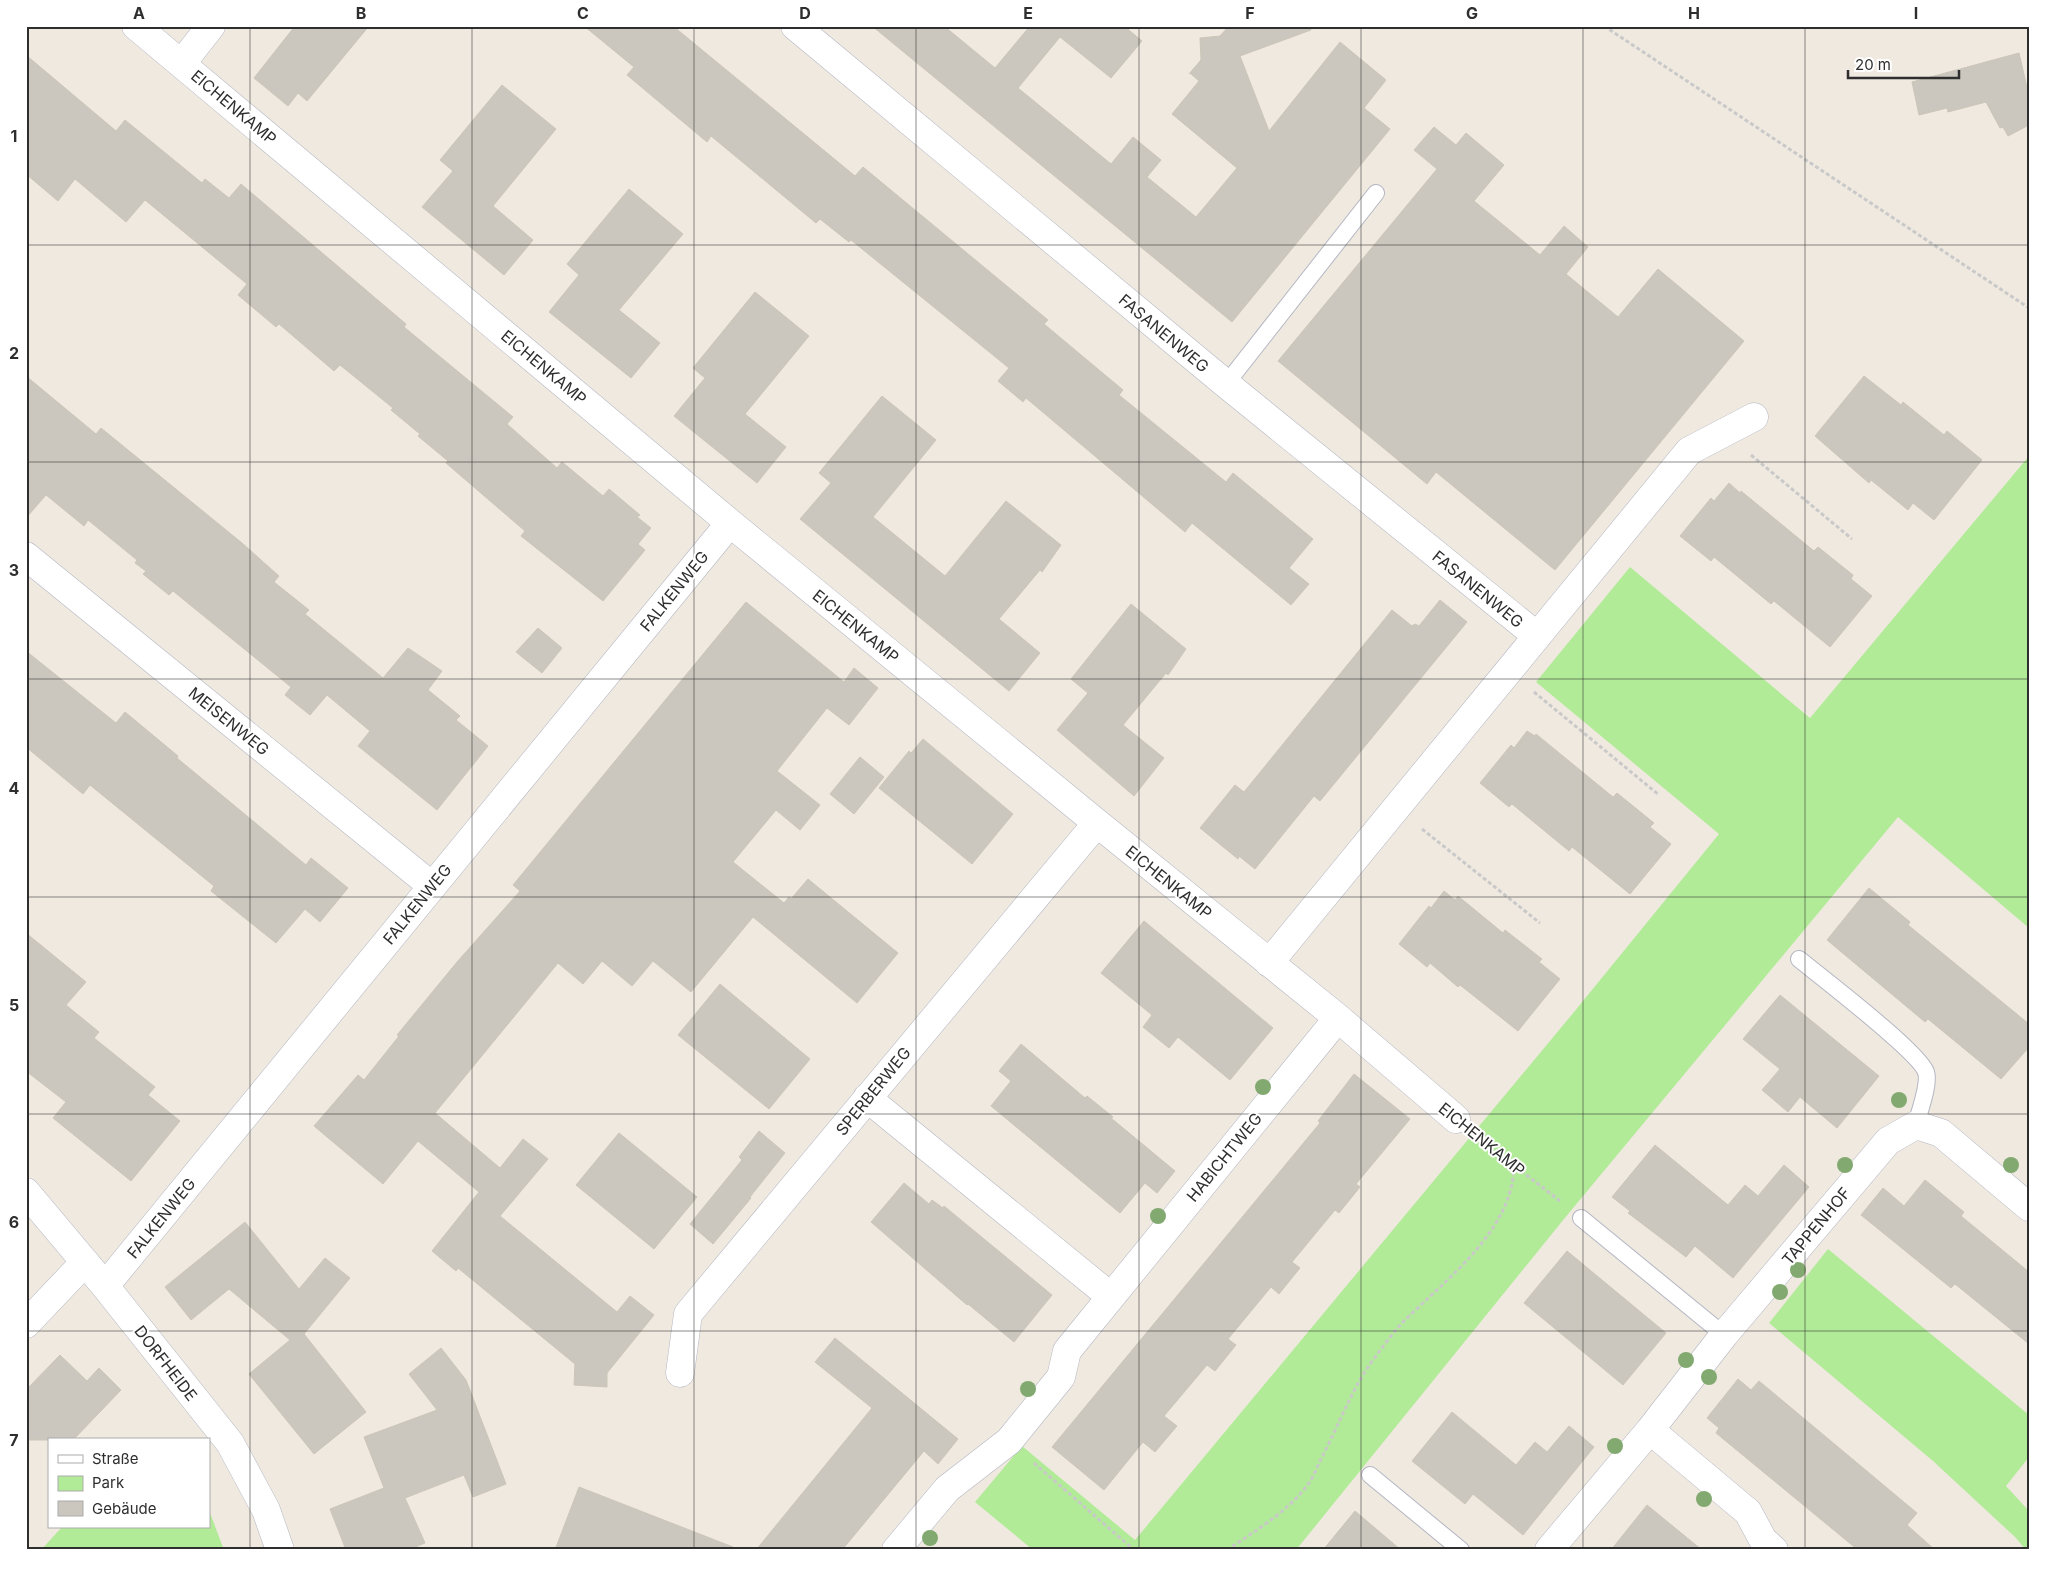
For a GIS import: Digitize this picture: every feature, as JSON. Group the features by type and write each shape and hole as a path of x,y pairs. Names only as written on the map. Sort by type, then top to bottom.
{"street":[{"name":"EICHENKAMP","path":"136,26 730,523 1338,1018 1456,1119"},
{"path":"182,63 211,26"},
{"name":"FASANENWEG","path":"795,26 1226,384 1537,636"},
{"name":"FASANENWEG","path":"1269,963 1689,451 1754,417"},
{"name":"FALKENWEG","path":"105,1286 730,523"},
{"name":"MEISENWEG","path":"26,556 432,886"},
{"name":"SPERBERWEG","path":"680,1373 688,1314 1097,823"},
{"name":"HABICHTWEG","path":"896,1550 947,1489 1009,1441 1061,1377 1067,1351 1338,1018"},
{"path":"867,1098 1110,1296"},
{"path":"1916,1125 1941,1133 2029,1206"},
{"name":"TAPPENHOF","path":"1549,1550 1650,1430 1724,1336 1888,1141 1916,1125"},
{"name":"DORFHEIDE","path":"26,1192 105,1286 230,1443 266,1510 280,1550"},
{"path":"26,1324 85,1262"},
{"path":"1650,1430 1748,1512 1762,1540 1774,1550"}],"lane":[{"path":"1226,384 1376,194"},
{"path":"1799,959 1911,1052 1926,1072 1926,1082 1916,1125"},
{"path":"1581,1218 1724,1336"},
{"path":"1370,1474 1461,1550"}],"path":[{"path":"1604,26 2029,308"},
{"path":"1724,433 1852,539"},
{"path":"1509,670 1659,795"},
{"path":"1396,809 1540,923"},
{"name":"EICHENKAMP","path":"1456,1119 1514,1167 1581,1218"},
{"path":"1227,1550 1276,1516 1308,1483 1354,1389 1374,1357 1401,1324 1446,1281 1487,1237 1508,1200 1514,1167"},
{"path":"1009,1441 1134,1550"}],"green space":[{"path":"2029,456 2029,928 1898,817 1564,1219 1296,1550 1033,1550 975,1502 1022,1446 1135,1540 1574,1012 1719,834 1536,682 1630,567 1810,718"},
{"path":"1828,1249 2029,1415 2029,1457 2006,1486 2029,1511 2029,1550 2026,1550 2015,1537 1933,1461 1769,1323"},
{"path":"210,1513 224,1550 41,1550 61,1528 210,1528"}],"building":[{"path":"295,26 369,26 307,101 298,93 288,106 254,78"},
{"path":"584,26 673,26 855,176 863,167 1048,320 1044,324 1123,390 1119,395 1226,482 1233,473 1313,539 1289,568 1309,584 1291,605 1192,523 1185,532 1026,398 1023,402 998,381 1009,368 851,240 849,242 820,219 816,223 711,136 707,142 627,75 634,67"},
{"path":"872,26 944,26 995,68 1030,26 1124,26 1142,41 1111,78 1060,37 1018,88 1111,164 1133,137 1161,160 1147,177 1196,217 1237,168 1172,114 1199,81 1189,74 1201,60 1200,38 1220,36 1229,26 1310,26 1311,30 1240,56 1269,131 1340,42 1386,80 1364,108 1390,129 1232,322"},
{"path":"2019,53 2029,96 2029,125 2008,136 2003,127 2000,128 1986,102 1948,112 1947,108 1919,115 1912,82"},
{"path":"26,55 116,131 125,120 202,183 205,179 229,198 241,184 406,324 404,327 513,417 507,424 557,468 562,462 603,496 609,489 640,515 637,517 651,528 638,544 645,550 603,601 521,536 525,531 446,463 448,461 418,436 420,434 391,410 393,408 340,365 334,371 279,324 276,327 238,295 247,284 145,200 126,222 75,179 58,201 26,174"},
{"path":"502,85 556,129 493,206 533,240 504,275 422,207 453,171 440,160"},
{"path":"1434,127 1456,145 1466,133 1504,165 1474,201 1540,255 1564,226 1588,247 1566,274 1618,317 1658,269 1744,341 1555,570 1436,472 1427,484 1278,361 1437,169 1414,150"},
{"path":"629,189 683,234 619,310 660,343 631,378 549,312 579,275 567,264"},
{"path":"755,292 809,336 745,414 786,447 757,483 674,416 705,378 693,368"},
{"path":"26,376 96,434 101,428 242,543 279,576 274,582 309,610 305,614 383,678 408,648 442,671 428,690 460,716 456,720 488,746 437,810 358,746 370,731 327,695 310,715 285,695 291,687 173,591 169,595 143,574 146,571 135,563 137,560 88,520 84,526 46,495 26,518"},
{"path":"1864,376 1901,405 1903,402 1944,435 1947,431 1982,460 1934,520 1913,503 1908,510 1871,480 1869,483 1815,436"},
{"path":"882,396 936,440 873,517 945,576 1006,501 1061,545 1042,572 1040,570 999,619 1040,653 1009,691 800,519 831,483 819,473"},
{"path":"1729,483 1814,551 1818,547 1853,575 1851,579 1872,596 1830,647 1774,601 1771,604 1714,557 1711,561 1680,536 1711,498 1714,501"},
{"path":"1440,600 1467,622 1320,801 1314,796 1255,869 1239,856 1238,859 1200,828 1235,785 1244,792 1392,610 1412,626 1415,624 1419,626"},
{"path":"746,602 844,682 854,668 878,688 849,725 827,708 777,771 820,805 800,830 776,810 733,862 784,903 789,897 791,899 808,879 898,953 857,1003 753,917 691,992 653,961 632,986 602,961 583,984 558,963 435,1113 500,1168 523,1139 548,1159 500,1216 617,1312 630,1296 654,1315 607,1373 607,1387 574,1385 575,1364 458,1268 456,1271 432,1251 479,1192 418,1141 383,1184 314,1126 358,1075 364,1080 399,1036 397,1035 457,962 520,891 513,885"},
{"path":"1131,604 1186,649 1168,675 1166,673 1123,725 1164,758 1134,796 1057,730 1088,693 1071,679"},
{"path":"538,628 562,648 542,673 516,652"},
{"path":"26,651 116,723 125,712 178,756 177,758 306,865 311,858 348,888 320,922 305,909 276,943 211,891 214,886 90,785 83,794 26,747"},
{"path":"1527,731 1535,736 1536,734 1613,797 1617,793 1654,823 1650,827 1671,844 1630,894 1572,847 1569,851 1512,804 1509,807 1480,783 1511,745 1514,748"},
{"path":"923,739 1013,814 972,864 879,788 909,751 911,753"},
{"path":"860,757 884,777 854,814 830,794"},
{"path":"1869,888 1910,922 1908,925 2029,1024 2029,1047 2001,1079 1928,1019 1925,1022 1827,940"},
{"path":"1444,891 1455,900 1458,896 1503,933 1505,930 1542,959 1539,962 1560,979 1518,1031 1460,985 1458,987 1430,963 1427,967 1399,944 1429,906 1431,908"},
{"path":"1144,921 1273,1028 1230,1080 1178,1037 1169,1048 1143,1027 1152,1015 1101,973"},
{"path":"26,933 86,982 66,1005 99,1032 94,1038 155,1087 148,1095 180,1121 131,1181 53,1118 66,1102 26,1071"},
{"path":"720,984 810,1059 769,1109 678,1035"},
{"path":"1780,995 1879,1076 1837,1128 1800,1097 1788,1112 1762,1090 1780,1069 1743,1039"},
{"path":"1021,1044 1085,1098 1087,1096 1113,1117 1111,1118 1175,1171 1157,1193 1145,1183 1120,1213 991,1106 1011,1081 999,1071"},
{"path":"1354,1074 1410,1119 1356,1184 1360,1187 1339,1213 1335,1210 1292,1262 1300,1268 1279,1294 1271,1287 1228,1339 1236,1345 1215,1371 1207,1365 1164,1416 1177,1426 1155,1452 1143,1442 1104,1490 1052,1447 1320,1123 1318,1121"},
{"path":"759,1131 785,1153 713,1244 690,1224 742,1160 739,1157"},
{"path":"619,1133 697,1197 654,1249 576,1185"},
{"path":"1655,1145 1728,1205 1745,1185 1758,1196 1784,1165 1809,1187 1733,1278 1695,1246 1686,1257 1628,1213 1630,1211 1612,1197"},
{"path":"1925,1180 1964,1212 1961,1216 2029,1272 2029,1344 1955,1284 1951,1288 1861,1215 1883,1188 1904,1206"},
{"path":"904,1183 929,1204 932,1200 943,1208 944,1206 1052,1295 1014,1342 967,1305 871,1222"},
{"path":"245,1222 299,1289 325,1258 350,1278 304,1334 366,1412 314,1454 249,1374 290,1340 229,1289 191,1320 165,1287"},
{"path":"1567,1251 1666,1333 1623,1385 1524,1303"},
{"path":"835,1338 958,1439 938,1464 924,1451 842,1550 756,1550 872,1408 815,1362"},
{"path":"441,1348 466,1380 506,1484 473,1497 464,1475 405,1498 425,1543 408,1550 346,1550 330,1509 384,1488 364,1437 437,1410 409,1374"},
{"path":"60,1355 87,1381 99,1368 121,1390 75,1438 26,1440 26,1390"},
{"path":"1738,1379 1751,1390 1759,1381 1917,1513 1907,1525 1935,1550 1858,1550 1716,1433 1719,1428 1707,1418"},
{"path":"1452,1412 1516,1465 1535,1442 1547,1452 1569,1426 1594,1447 1523,1535 1473,1494 1465,1504 1412,1461"},
{"path":"579,1487 733,1547 732,1550 555,1550"},
{"path":"1647,1505 1702,1550 1611,1550"},
{"path":"1355,1511 1401,1550 1323,1550"}]}
